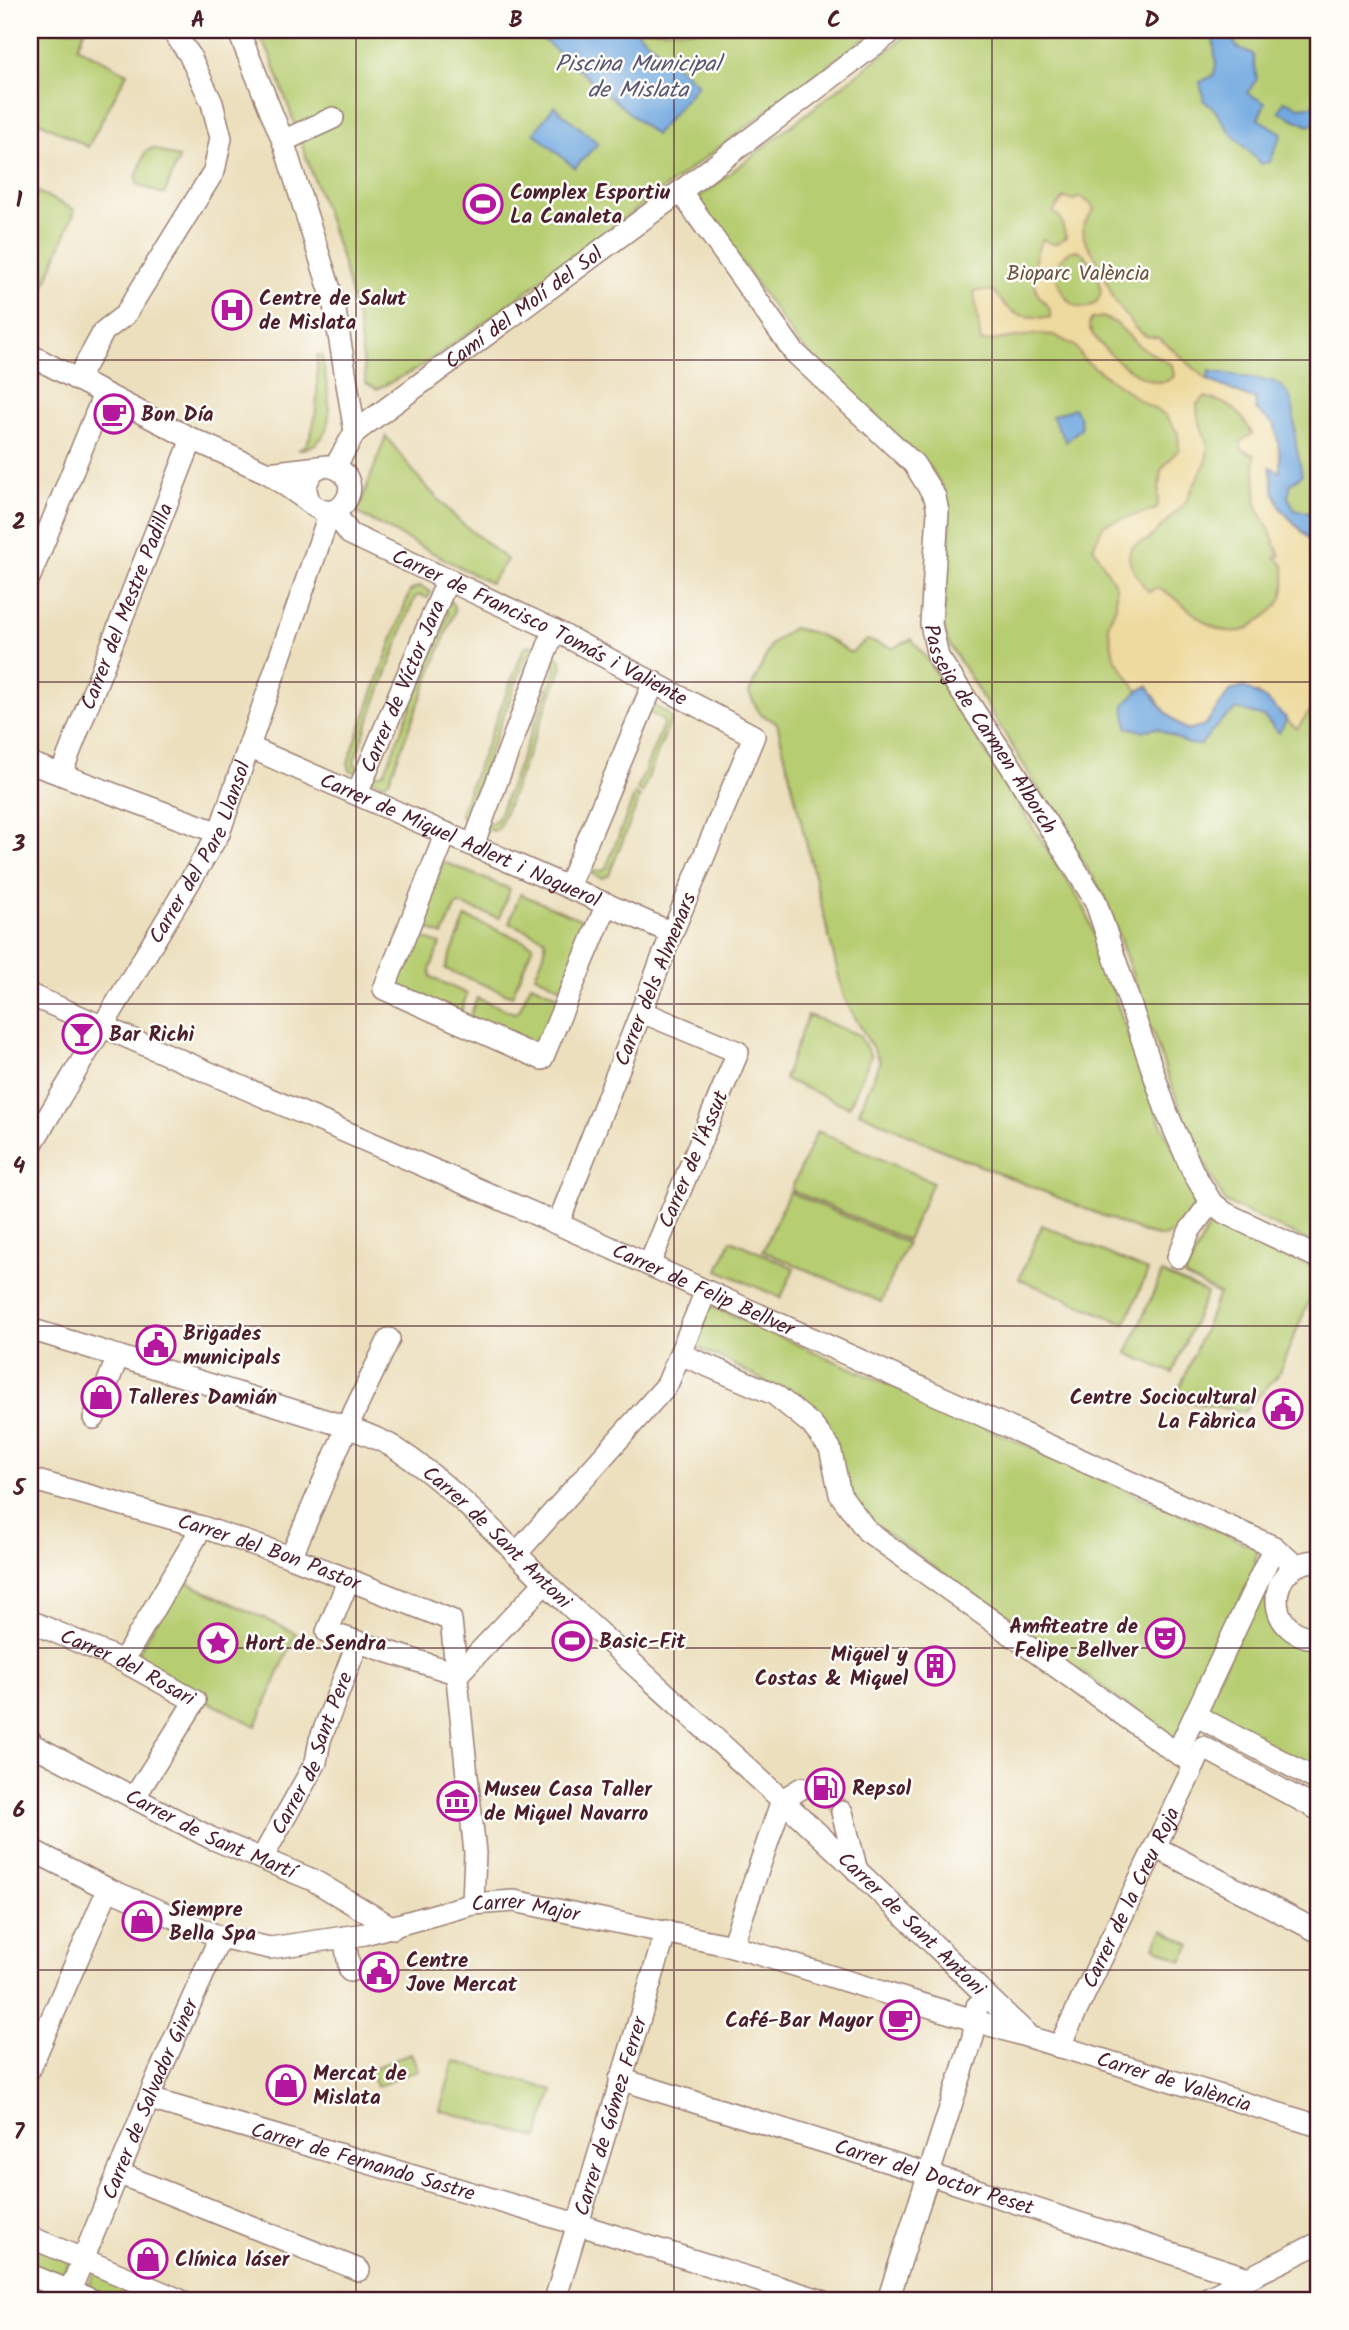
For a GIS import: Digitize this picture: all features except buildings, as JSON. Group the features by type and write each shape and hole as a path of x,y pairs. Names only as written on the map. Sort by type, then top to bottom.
{"street":[{"path":"77,380 104,331 125,315 214,170 221,138 212,103 189,54 172,30"},
{"path":"238,30 283,141 333,299 355,432 326,468 312,472 304,486 321,508 344,505 350,491 347,477 326,468 268,473"},
{"name":"Camí del Molí del Sol","path":"355,432 681,192 894,30"},
{"path":"283,141 333,118"},
{"name":"Passeig de Carmen Alborch","path":"681,192 794,352 897,447 926,481 935,498 938,512 931,624 938,657 1009,763 1095,900 1167,1113 1193,1172 1211,1202 1225,1213 1319,1258"},
{"name":"Carrer de Francisco Tomás i Valiente","path":"30,355 192,439 268,473 321,508 350,534 554,630 754,736"},
{"path":"30,576 104,394"},
{"name":"Carrer del Mestre Padilla","path":"61,774 192,439"},
{"name":"Carrer del Pare Llansol","path":"30,1147 219,833 322,534 321,508"},
{"name":"Carrer de Víctor Jara","path":"357,794 447,579"},
{"path":"473,845 554,630"},
{"path":"568,887 654,682"},
{"name":"Carrer dels Almenars","path":"558,1224 672,933 754,736"},
{"name":"Carrer de Miquel Adlert i Noguerol","path":"249,747 672,933"},
{"path":"30,763 219,833"},
{"path":"446,833 384,989 542,1059 607,904"},
{"name":"Carrer de Felip Bellver","path":"30,995 649,1265 1274,1547 1297,1566"},
{"name":"Carrer de l'Assut","path":"642,1012 738,1052 649,1265"},
{"path":"1178,1257 1190,1230 1211,1202"},
{"path":"516,1554 667,1385 706,1291"},
{"name":"Carrer de Sant Antoni","path":"30,1329 347,1427 394,1447 479,1517 545,1583 782,1800 1029,2036"},
{"path":"291,1557 347,1427 389,1339"},
{"path":"680,1354 774,1394 811,1424 830,1448 839,1494 867,1531 1191,1755 1319,1810"},
{"path":"94,1418 118,1356"},
{"name":"Carrer del Bon Pastor","path":"30,1479 202,1527 291,1557 451,1620 458,1674"},
{"path":"123,1661 202,1527"},
{"name":"Carrer de la Creu Roja","path":"1059,2047 1155,1847 1191,1755 1195,1715 1274,1547"},
{"path":"1319,1561 1297,1566 1286,1574 1279,1586 1277,1605 1281,1618 1289,1629 1308,1638 1319,1638"},
{"path":"349,1579 327,1633 458,1674"},
{"path":"473,1905 475,1853 458,1674 545,1583"},
{"name":"Carrer del Rosari","path":"30,1623 123,1661 195,1701 134,1798"},
{"name":"Carrer de Sant Pere","path":"262,1858 316,1762 320,1740 357,1644"},
{"path":"1195,1715 1319,1780"},
{"name":"Carrer de Sant Martí","path":"30,1740 31,1744 211,1838 313,1880 393,1928"},
{"path":"732,1945 782,1800 802,1788"},
{"path":"842,1812 857,1871"},
{"path":"1155,1847 1319,1932"},
{"name":"Carrer Major","path":"30,1849 108,1889 220,1937 270,1948 393,1928 473,1905 514,1901 732,1945 1029,2036"},
{"path":"30,2068 108,1889"},
{"name":"Carrer de Gómez Ferrer","path":"555,2300 666,1931"},
{"name":"Carrer de Salvador Giner","path":"58,2292 83,2260 157,2078 220,1937"},
{"path":"344,1937 350,1971"},
{"path":"888,2300 971,2045 977,2020 976,1993 969,1981"},
{"name":"Carrer de València","path":"1029,2036 1319,2126"},
{"name":"Carrer del Doctor Peset","path":"620,2079 928,2174 1248,2278"},
{"name":"Carrer de Fernando Sastre","path":"150,2099 577,2224 820,2300"},
{"path":"118,2173 359,2270"},
{"path":"30,2237 180,2300"},
{"path":"1204,2300 1319,2243"},
{"path":"30,2275 58,2292 92,2300"}],"green space":[{"path":"39,30 85,30 77,47 127,73 88,147 30,117 30,47"},
{"name":"Complex Esportiu La Canaleta","path":"256,30 876,30 495,315 417,369 377,389 366,383 358,322 340,253 271,57"},
{"name":"Bioparc València","path":"914,30 1319,30 1319,1246 1225,1202 1199,1152 1170,1082 1105,897 947,640 943,625 950,526 945,491 929,466 798,343 697,199"},
{"path":"153,148 179,158 164,195 137,184 136,178 146,151"},
{"path":"38,192 75,210 33,314 30,312 30,208"},
{"path":"317,355 322,355 327,383 327,426 322,438 312,446 297,450 306,445 314,424"},
{"path":"386,436 422,482 458,520 507,560 490,583 357,513"},
{"path":"420,586 431,592 428,598 420,595 415,597 354,761 355,765 363,769 361,774 350,770 348,762 410,591"},
{"path":"441,597 450,601 454,613 389,780 383,784 370,779 373,773 380,775 385,771 448,614"},
{"path":"792,628 823,637 850,653 867,640 893,648 912,639 926,658 1085,909 1160,1122 1190,1183 1194,1206 1181,1230 1163,1237 1145,1233 944,1151 859,1112 880,1061 844,998 777,723 760,714 749,693 771,645"},
{"path":"529,645 540,649 538,654 533,652 526,657 468,809 468,813 474,818 472,823 462,818 460,813 524,648"},
{"path":"550,653 560,658 562,667 499,828 493,831 482,827 497,820 556,669 554,663 548,659"},
{"path":"635,699 667,713 671,719 642,793 637,790 663,725 663,721 643,708 604,775"},
{"path":"635,794 640,797 609,875 602,878 592,874 594,870 602,871 606,868"},
{"path":"444,862 510,889 499,918 459,904 455,907 443,935 415,924"},
{"path":"520,894 585,921 588,927 562,988 535,975 544,952 544,938 509,923"},
{"path":"466,917 533,945 512,996 445,969"},
{"path":"412,934 440,944 430,970 431,977 467,994 459,1018 391,986"},
{"path":"531,984 561,997 537,1052 468,1021 477,998 514,1013 519,1011"},
{"path":"808,1015 859,1035 871,1056 849,1107 784,1079"},
{"path":"817,1131 933,1182 907,1240 791,1190"},
{"path":"789,1192 907,1243 881,1302 763,1251"},
{"path":"1210,1224 1319,1270 1319,1277 1278,1375 1244,1412 1175,1399 1219,1294 1184,1276"},
{"path":"1042,1225 1148,1271 1125,1324 1019,1279"},
{"path":"731,1240 794,1268 781,1298 718,1270"},
{"path":"1162,1273 1207,1293 1172,1373 1127,1353"},
{"path":"709,1305 1259,1549 1255,1560 1257,1563 1176,1740 856,1511 829,1433 794,1397 691,1345"},
{"name":"Hort de Sendra","path":"181,1580 296,1633 256,1726 132,1663"},
{"path":"1261,1586 1276,1631 1296,1647 1319,1649 1319,1773 1203,1711"},
{"path":"1163,1930 1191,1945 1182,1961 1154,1946"},
{"path":"411,2053 418,2070 376,2087 369,2070"},
{"path":"454,2061 553,2090 538,2138 440,2110"},
{"path":"30,2244 69,2261 61,2281 30,2268"},
{"path":"95,2271 165,2300 111,2300 87,2290"}],"sand":[{"path":"1080,197 1091,204 1094,210 1083,225 1084,239 1101,266 1113,298 1135,328 1146,336 1159,338 1208,380 1255,398 1256,410 1275,425 1280,472 1271,468 1281,509 1319,549 1319,697 1297,729 1257,693 1230,691 1205,725 1188,730 1160,705 1148,686 1138,691 1114,657 1108,625 1116,606 1116,586 1093,547 1104,524 1157,509 1161,470 1179,449 1178,433 1165,415 1139,400 1083,359 1075,346 1054,335 1038,334 981,342 974,291 994,291 1006,306 1017,314 1050,318 1048,307 1036,288 1035,258 1043,239 1051,244 1066,237 1060,217 1053,212 1064,198 1074,200","holes":["1077,250 1093,265 1099,282 1099,297 1096,302 1085,307 1075,306 1067,299 1057,276 1058,264 1065,255","1103,317 1116,323 1139,346 1172,365 1174,376 1165,381 1154,381 1128,368 1095,337 1089,327 1092,319","1205,397 1221,402 1239,414 1248,426 1252,434 1241,441 1241,449 1254,455 1257,507 1280,556 1275,557 1284,565 1284,590 1279,603 1269,614 1242,631 1229,632 1217,628 1206,623 1167,593 1156,588 1149,592 1130,563 1131,549 1148,540 1185,503 1206,462 1208,446 1198,417 1197,404"]}],"water":[{"name":"Piscina Municipal de Mislata","path":"532,30 635,30 698,84 655,135"},
{"path":"1230,35 1237,47 1253,54 1257,79 1247,93 1265,103 1258,119 1282,133 1270,162 1261,164 1204,101 1200,82 1213,76 1216,65 1213,37"},
{"path":"1284,101 1299,107 1316,105 1318,120 1309,126 1279,112"},
{"path":"554,106 598,143 575,168 534,133"},
{"path":"1209,371 1275,382 1288,393 1293,406 1302,475 1291,483 1288,497 1295,510 1310,513 1319,521 1319,549 1281,509 1274,492 1270,467 1280,472 1275,425 1256,410 1255,398 1208,380"},
{"path":"1074,408 1080,418 1081,428 1066,442 1052,416"},
{"path":"1148,686 1169,716 1187,730 1205,725 1230,691 1244,687 1268,701 1287,719 1279,733 1264,717 1237,709 1222,720 1200,745 1188,744 1157,728 1142,731 1127,727 1124,705 1138,691"}],"tunnel":[{"path":"802,1788 825,1788 842,1812"}],"place":[{"name":"Complex Esportiu La Canaleta","path":"483,204"},
{"name":"Centre de Salut de Mislata","path":"232,310"},
{"name":"Bon Día","path":"114,414"},
{"name":"Bar Richi","path":"82,1034"},
{"name":"Brigades municipals","path":"156,1345"},
{"name":"Talleres Damián","path":"101,1397"},
{"name":"Centre Sociocultural La Fàbrica","path":"1283,1409"},
{"name":"Amfiteatre de Felipe Bellver","path":"1165,1638"},
{"name":"Basic-Fit","path":"572,1641"},
{"name":"Hort de Sendra","path":"218,1643"},
{"name":"Miquel y Costas & Miquel","path":"935,1666"},
{"name":"Repsol","path":"825,1788"},
{"name":"Museu Casa Taller de Miquel Navarro","path":"457,1801"},
{"name":"Siempre Bella Spa","path":"142,1921"},
{"name":"Centre Jove Mercat","path":"379,1972"},
{"name":"Café-Bar Mayor","path":"900,2020"},
{"name":"Mercat de Mislata","path":"286,2085"},
{"name":"Clínica láser","path":"148,2259"}]}
